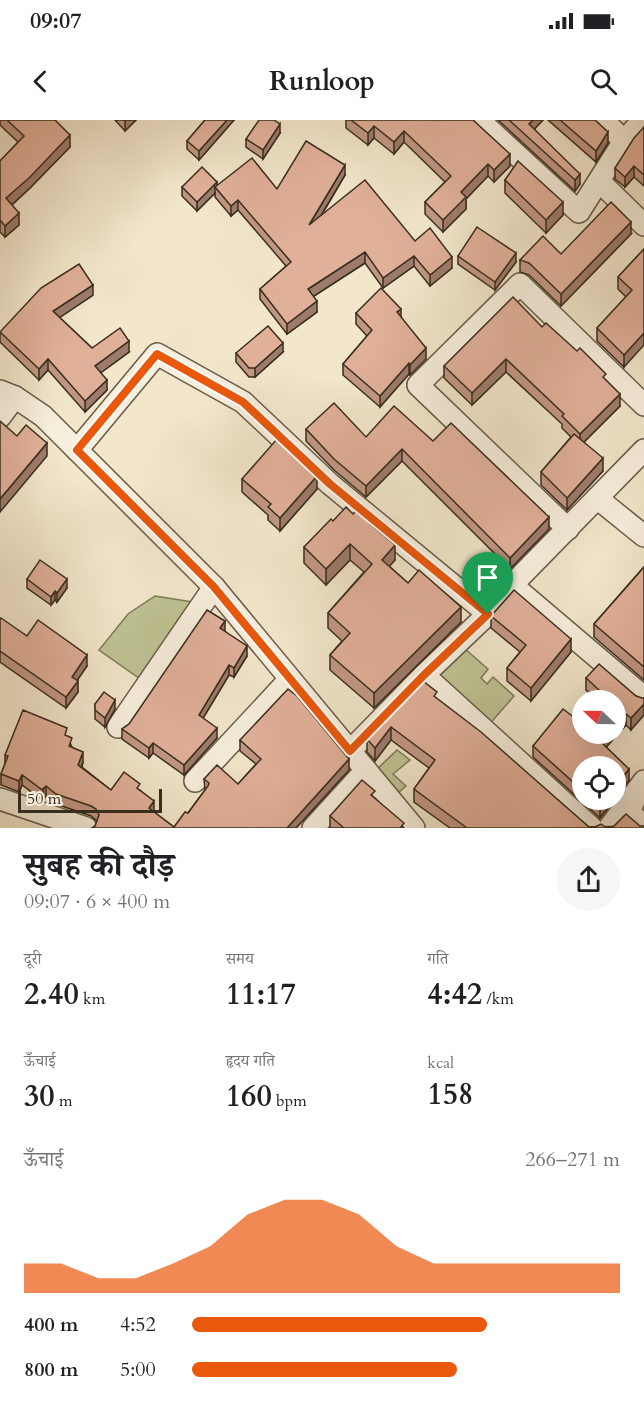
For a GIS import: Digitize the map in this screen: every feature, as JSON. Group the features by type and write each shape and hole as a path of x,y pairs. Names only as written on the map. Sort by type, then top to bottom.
{"street":[{"path":"479,120 579,212 624,141 643,120"},
{"path":"603,120 624,141"},
{"path":"599,182 644,225"},
{"path":"568,529 418,385 520,284 644,405"},
{"path":"77,450 157,354 243,402 330,484 488,614"},
{"path":"0,417 8,394 43,416 214,587 413,828"},
{"path":"350,751 488,614 512,585 644,450"},
{"path":"597,498 644,536"},
{"path":"512,585 644,697"},
{"path":"118,727 214,587"},
{"path":"424,675 592,828"},
{"path":"195,781 290,679"},
{"path":"313,828 366,770"},
{"path":"644,781 629,811 644,827"},
{"path":"609,828 644,781"},
{"path":"0,799 86,828"}],"green space":[{"path":"155,596 193,602 143,681 99,650 128,614"},
{"path":"464,648 488,669 481,678 487,684 493,677 514,696 487,727 435,681"},
{"path":"397,750 410,760 393,774 406,786 397,794 374,772"}],"building":[{"path":"7,120 55,120 70,135 30,177 6,198 19,213 5,226 0,220 0,161 24,136"},
{"path":"205,120 227,120 199,151 187,141"},
{"path":"259,120 274,120 280,124 263,150 246,139"},
{"path":"351,120 473,120 510,154 494,170 488,164 461,192 466,197 443,220 425,202 451,176 404,131 394,142 374,126 368,133"},
{"path":"509,120 533,120 529,124 580,174 575,180"},
{"path":"560,120 595,120 608,132 596,151"},
{"path":"644,127 644,175 634,166 625,177 615,168 634,138"},
{"path":"306,141 345,165 309,225 365,180 415,241 430,228 452,257 430,275 414,256 383,278 365,252 308,289 317,301 287,324 260,289 291,262 238,200 231,206 215,187 252,158 277,189"},
{"path":"518,161 563,202 546,220 505,180"},
{"path":"202,167 217,182 197,202 182,187"},
{"path":"611,202 631,222 561,294 529,263 520,260 543,236 561,254"},
{"path":"477,227 516,253 495,282 458,256"},
{"path":"644,249 644,333 624,355 597,328 632,290 618,277"},
{"path":"79,264 93,285 53,311 92,348 120,328 129,341 95,366 107,380 85,401 48,359 39,369 0,332 41,288"},
{"path":"381,288 401,309 397,312 426,348 410,365 409,363 380,396 343,364 372,330 356,313"},
{"path":"513,297 542,327 546,323 577,351 580,348 606,374 603,377 620,394 580,434 562,416 564,414 506,359 472,393 444,366"},
{"path":"268,326 283,343 255,368 249,368 236,353"},
{"path":"334,403 366,437 394,406 433,441 451,423 549,517 510,558 402,449 366,486 334,459 306,429"},
{"path":"0,421 17,436 26,425 47,443 0,499"},
{"path":"574,434 603,458 567,498 541,472"},
{"path":"277,439 317,476 280,518 268,507 271,504 242,479"},
{"path":"346,507 353,514 358,508 372,522 370,524 395,545 382,560 408,583 419,570 461,607 374,693 330,655 350,633 328,613 372,564 350,544 326,569 304,547"},
{"path":"40,560 67,579 57,593 55,591 51,597 27,579"},
{"path":"644,567 644,667 594,624"},
{"path":"514,590 571,639 531,688 507,668 526,645 491,616"},
{"path":"207,610 225,621 220,628 247,646 234,668 229,665 199,715 217,728 184,765 153,743 149,748 122,729 129,724"},
{"path":"1,618 27,636 38,620 87,655 72,677 78,681 66,697 0,651"},
{"path":"599,664 636,696 644,698 644,704 631,718 626,714 626,690 599,690 586,678"},
{"path":"423,681 437,692 434,696 481,732 589,827 601,824 607,828 467,828 414,789 435,760 391,727 375,748 367,739"},
{"path":"288,689 297,696 349,759 287,828 92,828 99,815 91,806 56,794 46,786 41,789 22,775 19,781 1,774 8,756 5,755 23,710 67,728 65,735 72,738 69,746 83,752 78,765 111,790 124,772 140,784 137,788 154,801 149,808 174,827 185,812 188,813 208,786 209,783 204,779 217,765 238,784 261,759 240,740"},
{"path":"104,692 115,700 105,718 95,710 95,704"},
{"path":"563,709 572,716 572,744 603,744 616,756 572,756 572,781 533,746"},
{"path":"362,780 375,791 371,795 404,823 401,827 403,828 344,828 330,816"},
{"path":"626,814 640,826 644,826 644,828 607,828 613,827"}],"route":[{"path":"157,354 243,402 330,484 488,614 350,751 214,587 77,450 157,354"}]}
